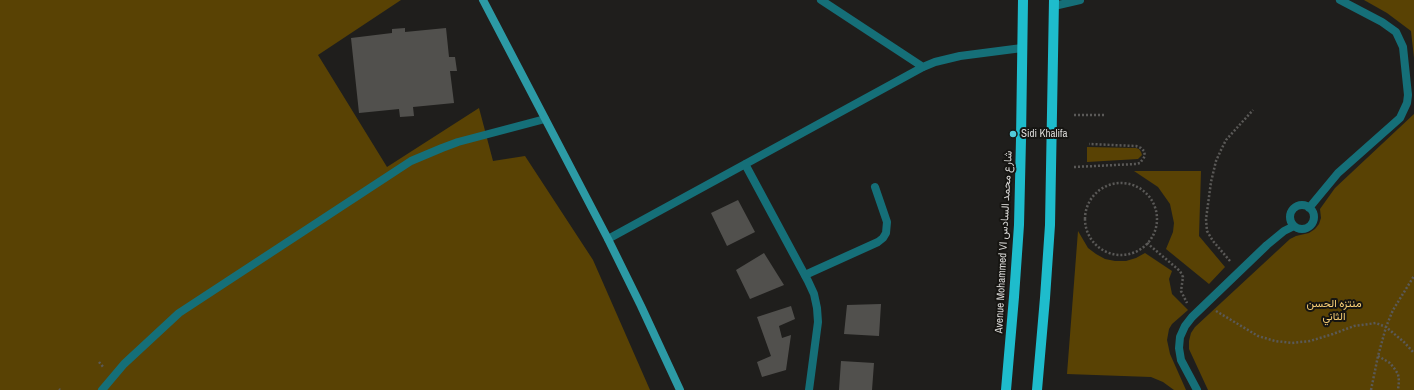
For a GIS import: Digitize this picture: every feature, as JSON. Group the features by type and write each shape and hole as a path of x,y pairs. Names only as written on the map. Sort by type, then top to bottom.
{"main road":[{"name":"Avenue Mohammed VI شارع محمد السادس","path":"1006,390 1019,225 1023,0"},
{"path":"1037,390 1050,225 1054,3"}],"street":[{"path":"483,0 608,239 680,390"},
{"path":"822,0 923,67"},
{"path":"1054,3 1080,0"},
{"path":"1310,208 1338,173 1400,118 1408,99 1403,47 1396,32 1382,22 1340,0"},
{"path":"608,239 923,67 935,62 960,56 1022,48"},
{"path":"102,390 124,364 179,313 411,161 458,142 545,119"},
{"path":"745,164 814,294 818,322 809,390"},
{"path":"805,275 878,242 883,238 886,233 887,222 875,187"},
{"path":"1300,205 1305,205 1310,208 1314,216 1311,224 1307,228 1302,229 1294,226 1290,216 1291,211 1300,205"},
{"path":"1197,390 1181,360 1179,348 1180,337 1185,326 1267,245 1284,231 1294,226"}],"path":[{"path":"1240,272 1209,236 1206,219 1212,171 1216,161 1226,140 1253,110"},
{"path":"1074,115 1105,115"},
{"path":"1074,167 1136,164 1140,163 1145,156 1141,148 1136,146 1089,144"},
{"path":"1117,182 1138,186 1146,192 1155,205 1158,220 1156,230 1148,243 1135,252 1125,255 1105,251 1096,245 1090,237 1086,227 1085,217 1091,198 1098,190 1117,182"},
{"path":"1148,243 1180,271 1183,277 1181,291 1183,298 1187,304 1199,311"},
{"path":"1370,390 1386,327 1393,310 1414,276"},
{"path":"1213,310 1258,336 1275,341 1292,343 1310,341 1354,326 1376,323 1386,327 1404,342 1414,353"},
{"path":"1378,356 1390,363 1398,374 1398,390"}],"green space":[{"path":"0,0 401,0 318,55 387,167 479,108 493,161 525,156 593,260 650,390 0,390"},
{"path":"1364,0 1414,0 1414,58 1411,31 1387,13"},
{"name":"منتزه الحسن الثاني","path":"1414,114 1414,390 1208,390 1189,349 1191,333 1195,327 1290,239 1309,233 1315,229 1321,218 1320,209 1335,188"},
{"path":"1087,147 1136,148 1139,149 1142,155 1138,159 1087,162"},
{"path":"1134,171 1201,171 1199,236 1225,267 1209,284 1166,249 1173,232 1174,223 1170,204 1158,187"},
{"path":"1078,231 1088,248 1105,259 1126,261 1145,253 1172,271 1169,279 1172,294 1188,310 1172,324 1169,329 1167,340 1170,354 1186,390 1174,390 1163,382 1151,377 1067,374"}],"building":[{"path":"405,28 405,32 446,28 449,57 455,57 457,71 450,71 454,103 413,107 414,116 400,117 399,109 359,113 351,38 392,33 392,29"},
{"path":"738,200 755,232 727,246 711,213"},
{"path":"764,253 784,285 750,299 736,270"},
{"path":"881,304 879,336 844,334 847,305"},
{"path":"791,306 795,319 779,326 782,338 791,335 786,370 762,377 757,362 771,356 757,317"},
{"path":"841,361 874,363 872,390 839,390"}],"place":[{"name":"Sidi Khalifa","path":"1013,134"}]}
